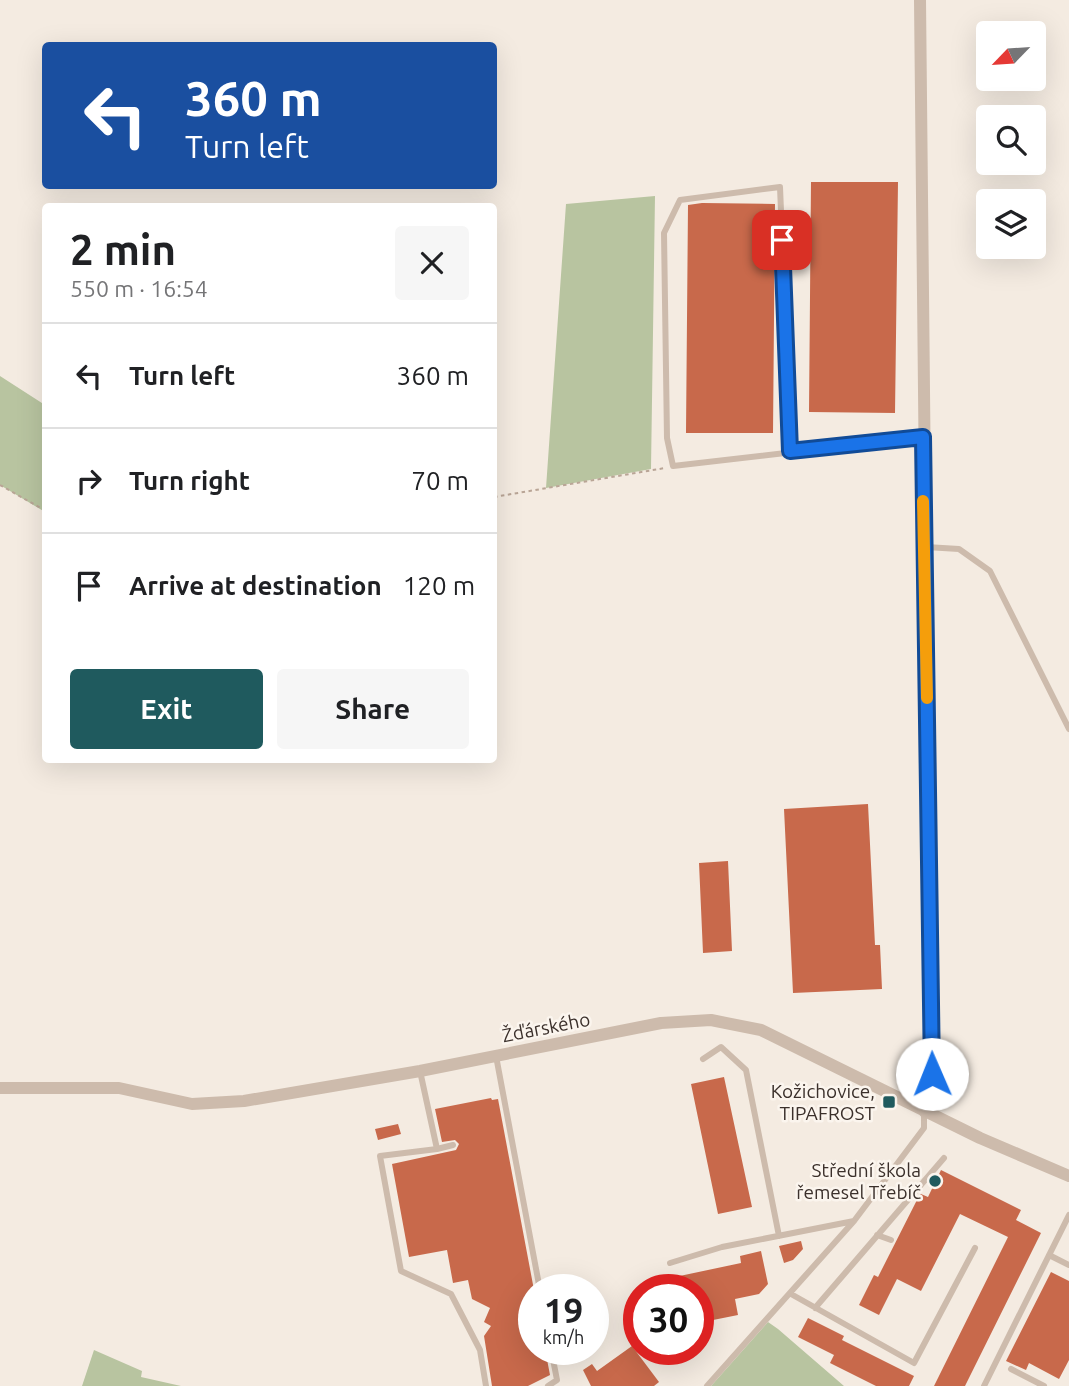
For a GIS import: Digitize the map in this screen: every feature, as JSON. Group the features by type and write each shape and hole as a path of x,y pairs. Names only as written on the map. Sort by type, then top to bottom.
{"street":[{"path":"920,0 923,437 930,518 925,547 932,1074 924,1111"},
{"name":"Žďárského","path":"0,1088 120,1088 192,1104 210,1104 287,1095 421,1071 661,1023 687,1020 737,1024 795,1046 924,1111 1069,1177"}],"lane":[{"path":"790,451 780,187 680,200 664,233 667,438 673,466 923,437"},
{"path":"925,547 959,549 990,570 1069,729"},
{"path":"703,1059 721,1047 746,1070 779,1236"},
{"path":"496,1056 537,1274"},
{"path":"421,1071 437,1149"},
{"path":"707,1386 854,1221 924,1128 924,1111"},
{"path":"453,1145 380,1156 401,1271 451,1294 480,1350 486,1386"},
{"path":"815,1308 877,1235 904,1210 944,1158"},
{"path":"984,1386 1069,1215"},
{"path":"670,1263 722,1247 854,1221"},
{"path":"877,1235 891,1240"},
{"path":"791,1294 914,1363 975,1248"},
{"path":"1049,1255 1069,1265"},
{"path":"548,1386 557,1380 554,1365"},
{"path":"1011,1369 1044,1386"}],"path":[{"path":"497,496 673,466"},
{"path":"0,485 42,509"}],"green space":[{"path":"655,196 651,469 546,488 566,204"},
{"path":"0,376 42,403 42,510 0,485"},
{"path":"768,1322 778,1329 844,1386 711,1386"},
{"path":"94,1350 142,1371 141,1377 181,1386 82,1386"}],"building":[{"path":"811,182 898,182 895,413 809,412"},
{"path":"775,204 773,433 686,433 688,205"},
{"path":"868,804 875,945 880,945 882,989 793,993 784,809"},
{"path":"728,861 732,951 703,953 699,863"},
{"path":"724,1077 752,1207 718,1214 691,1084"},
{"path":"498,1099 531,1274 518,1274 518,1365 548,1365 550,1375 528,1386 492,1386 484,1336 491,1326 484,1322 490,1308 472,1299 468,1280 453,1283 447,1250 409,1257 392,1164 456,1150 459,1144 455,1140 442,1142 435,1109"},
{"path":"398,1124 401,1134 378,1140 375,1129"},
{"path":"941,1170 1021,1210 1016,1220 1041,1233 965,1386 934,1386 1008,1237 960,1214 921,1291 897,1279 879,1315 859,1305 874,1275 878,1277 919,1196 921,1194 928,1197"},
{"path":"801,1241 803,1249 793,1260 784,1263 779,1246"},
{"path":"761,1251 768,1284 759,1294 735,1299 738,1315 714,1320 714,1274 689,1274 741,1263 740,1256"},
{"path":"1051,1272 1069,1281 1069,1360 1059,1379 1029,1363 1026,1370 1006,1361"},
{"path":"808,1318 844,1336 842,1340 914,1376 909,1386 876,1386 830,1363 834,1355 798,1337"},
{"path":"623,1352 623,1365 646,1365 659,1382 654,1386 591,1386 583,1370 593,1365 597,1371"}],"slow traffic":[{"path":"923,501 927,698"}],"place":[{"name":"Kožichovice, TIPAFROST","path":"889,1102"},
{"name":"Střední škola řemesel Třebíč","path":"935,1181"}],"route":[{"path":"782,240 790,451 923,437 932,1074"}]}
